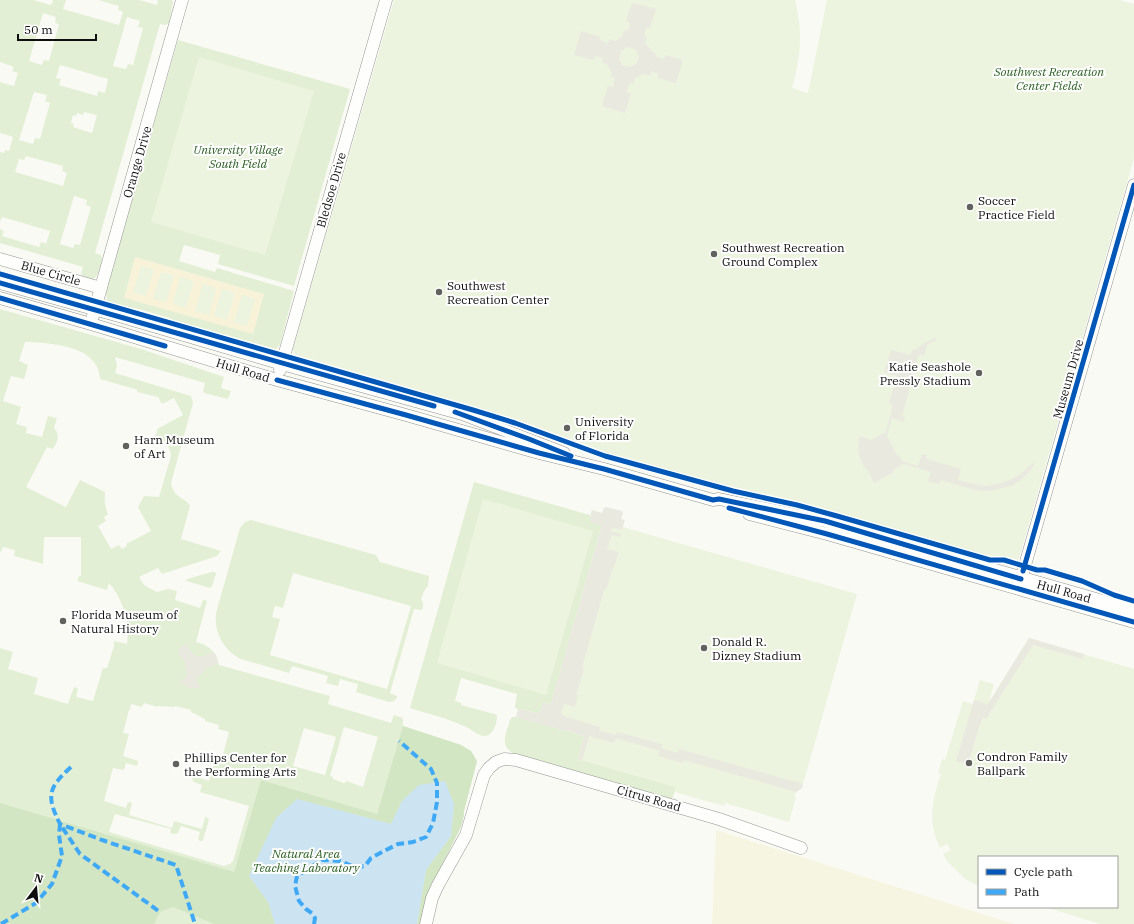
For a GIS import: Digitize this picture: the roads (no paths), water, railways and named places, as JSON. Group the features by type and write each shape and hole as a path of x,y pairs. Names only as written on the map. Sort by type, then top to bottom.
{"street":[{"name":"Orange Drive","path":"91,324 182,0"},
{"name":"Bledsoe Drive","path":"276,380 282,364 386,0"},
{"name":"Museum Drive","path":"1020,584 1134,184"},
{"name":"Blue Circle","path":"0,259 101,288"},
{"name":"Hull Road","path":"0,283 462,414 604,469"},
{"name":"Hull Road","path":"0,298 276,380 539,453 604,469 713,500 719,499 825,521 1134,622"},
{"name":"Hull Road","path":"1020,584 1134,610"},
{"name":"Citrus Road","path":"426,924 436,888 466,834 484,775 488,768 496,762 507,759 516,760 719,819 801,848"}],"water":[{"path":"445,781 454,804 451,836 426,870 417,924 275,924 268,902 249,876 276,818 297,799 391,824 402,801 419,785"}],"place":[{"name":"Soccer Practice Field","path":"970,207"},
{"name":"Southwest Recreation Ground Complex","path":"714,254"},
{"name":"Southwest Recreation Center","path":"439,292"},
{"name":"Katie Seashole Pressly Stadium","path":"979,373"},
{"name":"University of Florida","path":"567,428"},
{"name":"Harn Museum of Art","path":"126,446"},
{"name":"Florida Museum of Natural History","path":"63,621"},
{"name":"Donald R. Dizney Stadium","path":"704,648"},
{"name":"Condron Family Ballpark","path":"969,763"},
{"name":"Phillips Center for the Performing Arts","path":"176,764"}],"park label":[{"name":"Southwest Recreation Center Fields","path":"1049,78"},
{"name":"University Village South Field","path":"238,156"},
{"name":"Natural Area Teaching Laboratory","path":"306,860"}]}
